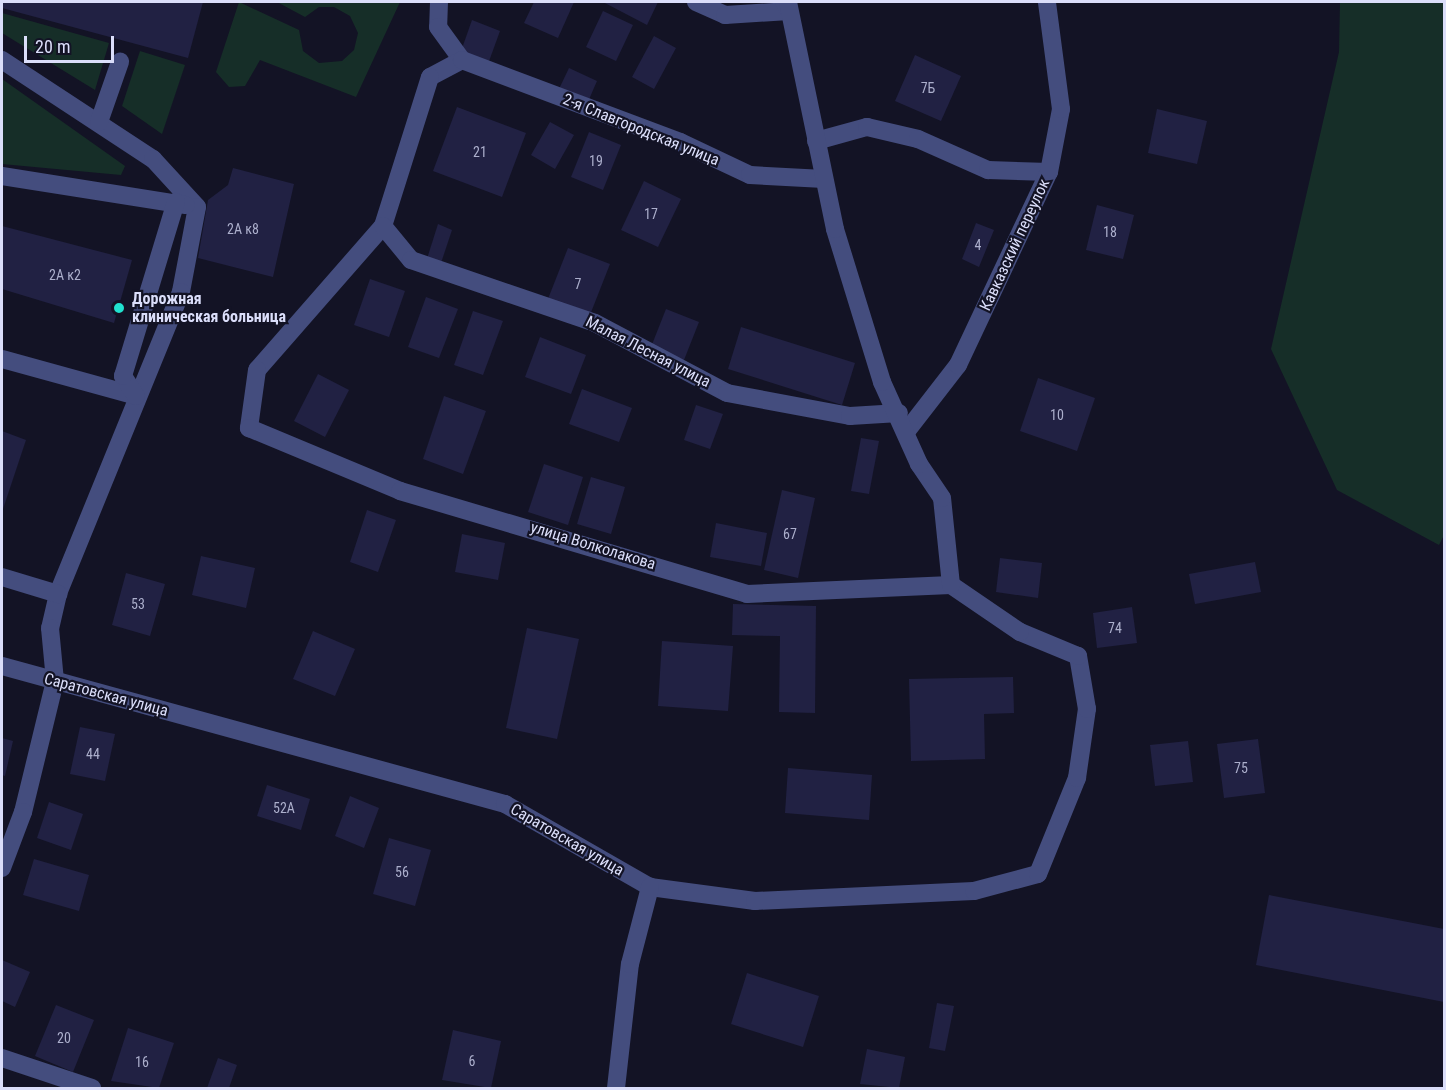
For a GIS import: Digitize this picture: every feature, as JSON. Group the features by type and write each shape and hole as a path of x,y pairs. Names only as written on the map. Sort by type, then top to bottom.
{"street":[{"path":"383,226 430,77 462,60 438,27 439,2"},
{"path":"696,2 725,15 787,5 824,179 882,382 899,413 919,464 942,498 951,585"},
{"name":"Кавказский переулок","path":"906,432 958,365 1049,172 1061,108 1047,2"},
{"path":"2,60 153,159 197,207"},
{"name":"2-я Славгородская улица","path":"462,60 680,142 750,176 824,179"},
{"path":"99,122 120,62"},
{"path":"816,141 867,127 918,139 988,170 1049,172"},
{"path":"2,176 197,207"},
{"path":"136,396 123,376 176,202"},
{"path":"2,868 22,812 55,681 50,628 58,594 136,396 181,292 197,207"},
{"name":"Малая Лесная улица","path":"383,226 411,260 595,323 727,393 850,416 899,413"},
{"name":"улица Волколакова","path":"383,226 257,370 249,428 400,491 747,594 951,585"},
{"path":"2,359 136,396"},
{"path":"2,577 58,594"},
{"name":"Саратовская улица","path":"2,666 505,804 650,887 755,901 974,891 1038,874 1077,778 1087,710 1078,656 1020,632 951,585"},
{"path":"616,1089 630,964 650,887"},
{"path":"2,1058 92,1089"}],"green space":[{"path":"239,2 299,30 303,51 319,63 342,61 354,50 358,33 350,16 334,7 319,7 305,17 277,2 400,2 356,97 260,60 245,86 229,87 216,72"},
{"path":"1340,2 1444,2 1444,535 1439,545 1337,490 1271,349 1339,52"},
{"path":"2,13 109,43 95,90 2,33"},
{"path":"140,51 185,65 162,134 122,106"},
{"path":"2,79 125,166 121,175 2,164"}],"building":[{"path":"2,2 203,2 188,58 2,8"},
{"path":"534,2 574,2 558,38 524,23"},
{"path":"603,2 658,2 647,25"},
{"path":"603,11 633,25 616,61 586,47"},
{"path":"472,20 500,31 488,64 460,54"},
{"path":"654,36 676,48 654,89 632,77"},
{"path":"915,55 961,76 941,121 895,101"},
{"path":"569,68 597,81 587,104 558,91"},
{"path":"457,107 526,133 502,197 433,171"},
{"path":"1157,109 1207,121 1197,164 1148,153"},
{"path":"550,122 574,135 555,169 531,155"},
{"path":"589,132 621,145 603,190 571,177"},
{"path":"233,168 294,184 273,277 198,258 208,200 228,185"},
{"path":"644,181 681,199 658,247 621,230"},
{"path":"1097,205 1134,215 1123,259 1086,250"},
{"path":"976,223 994,230 979,267 962,259"},
{"path":"438,224 452,230 439,269 425,265"},
{"path":"2,226 132,260 114,323 2,289"},
{"path":"568,248 610,264 588,320 546,304"},
{"path":"370,279 405,291 389,337 354,325"},
{"path":"426,297 458,309 439,358 408,347"},
{"path":"666,309 699,322 684,360 651,347"},
{"path":"473,311 503,321 483,375 454,365"},
{"path":"741,327 855,363 842,405 728,369"},
{"path":"540,337 586,355 571,394 525,377"},
{"path":"318,374 349,390 325,437 294,421"},
{"path":"1038,378 1095,398 1077,451 1020,431"},
{"path":"582,389 632,408 619,442 569,424"},
{"path":"444,396 486,411 463,474 423,459"},
{"path":"696,405 723,414 710,449 684,440"},
{"path":"2,431 26,440 2,512"},
{"path":"861,438 879,441 869,494 851,491"},
{"path":"544,464 583,477 568,525 528,512"},
{"path":"591,477 625,487 611,534 577,524"},
{"path":"782,490 815,498 798,578 764,570"},
{"path":"367,510 396,520 378,572 350,562"},
{"path":"716,523 767,533 761,566 710,557"},
{"path":"462,534 505,543 498,580 455,572"},
{"path":"201,556 255,568 246,608 192,595"},
{"path":"1000,558 1042,563 1038,598 996,592"},
{"path":"1255,562 1261,592 1195,604 1189,574"},
{"path":"126,573 165,584 150,636 112,625"},
{"path":"733,604 816,606 815,713 779,712 780,636 732,635"},
{"path":"1132,607 1137,643 1097,648 1093,613"},
{"path":"527,628 579,639 557,739 506,728"},
{"path":"313,631 355,649 335,696 293,679"},
{"path":"662,641 733,646 728,711 658,706"},
{"path":"1013,677 1014,713 984,714 985,759 911,761 909,679"},
{"path":"80,727 115,734 105,781 70,774"},
{"path":"2,738 13,741 5,776 2,775"},
{"path":"1258,739 1265,793 1224,798 1217,744"},
{"path":"1188,741 1193,782 1155,786 1150,745"},
{"path":"788,768 872,775 869,820 785,813"},
{"path":"267,785 310,799 301,830 257,816"},
{"path":"350,796 379,808 364,848 335,836"},
{"path":"49,802 83,814 71,850 37,838"},
{"path":"389,838 431,850 415,906 373,894"},
{"path":"34,859 89,875 79,911 23,895"},
{"path":"1269,895 1444,929 1444,1002 1256,965"},
{"path":"2,960 30,972 15,1007 2,1001"},
{"path":"747,973 819,996 803,1047 731,1024"},
{"path":"937,1003 954,1006 945,1051 929,1048"},
{"path":"56,1005 94,1020 73,1072 35,1056"},
{"path":"128,1028 174,1043 159,1088 111,1081"},
{"path":"453,1030 501,1041 491,1088 442,1080"},
{"path":"867,1049 905,1057 899,1088 860,1084"},
{"path":"218,1058 237,1065 229,1088 207,1088"}],"place":[{"name":"Дорожная клиническая больница","path":"119,308"}]}
